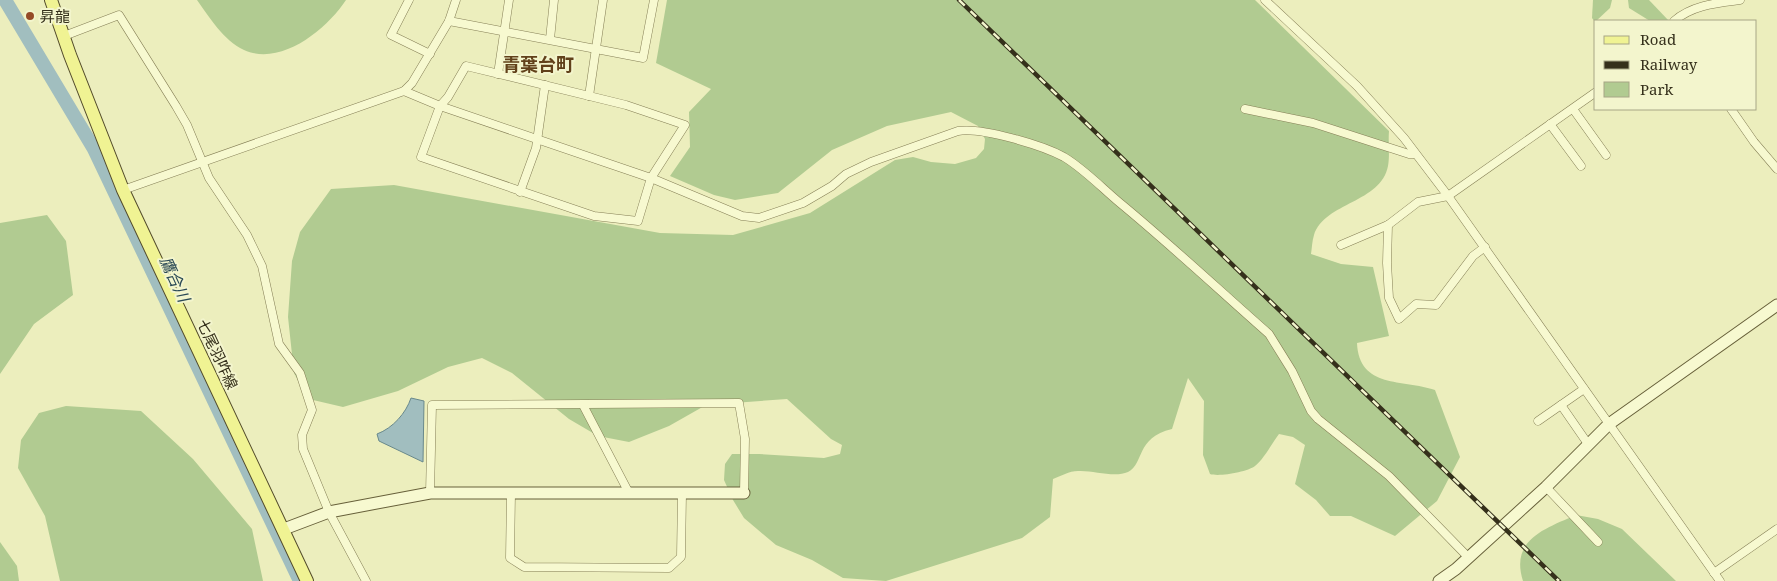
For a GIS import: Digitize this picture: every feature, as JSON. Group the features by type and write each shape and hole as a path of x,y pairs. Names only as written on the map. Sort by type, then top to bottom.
{"main road":[{"name":"七尾羽咋線","path":"51,0 123,190 307,581"}],"street":[{"path":"408,0 391,35 430,54"},
{"path":"123,190 404,91 430,54 449,21 456,0"},
{"path":"498,74 509,0"},
{"path":"550,39 554,0"},
{"path":"589,96 603,0"},
{"path":"449,21 505,30 643,58 654,0"},
{"path":"1265,0 1357,86 1448,196 1720,581"},
{"path":"1676,20 1712,2 1740,0"},
{"path":"64,36 119,16 180,112 220,197 247,235 262,266 279,344 300,373 312,410 302,435 302,446 330,512 366,581"},
{"path":"466,66 498,74 626,105 685,125 651,178 638,221 594,216 421,158 440,106 448,97 466,66"},
{"path":"520,192 538,140 545,84"},
{"path":"404,91 440,106 651,178 742,216 760,218 803,203 863,166 966,130 993,134 1053,152 1080,169 1140,219 1269,334 1278,345 1311,411 1318,419 1389,476 1468,557"},
{"path":"1341,245 1388,226 1418,202 1448,196 1594,93"},
{"path":"1245,109 1313,123 1409,154 1415,154"},
{"path":"1573,109 1606,155"},
{"path":"1732,110 1754,142 1777,168"},
{"path":"1550,124 1581,166"},
{"path":"1388,226 1386,263 1389,298 1399,318 1416,304 1436,305 1473,256 1485,248"},
{"path":"1439,581 1546,487 1609,424 1777,305"},
{"path":"1538,421 1584,389"},
{"path":"284,529 330,512 430,494 744,493 745,439 739,403 432,405 430,494"},
{"path":"583,405 629,493"},
{"path":"1561,405 1588,444"},
{"path":"1546,487 1598,542"},
{"path":"511,493 510,558 524,567 669,568 681,557 682,493"},
{"path":"1714,573 1777,529"}],"green space":[{"path":"197,0 346,0 327,22 302,42 288,49 258,54 236,46 218,28"},
{"path":"667,0 1255,0 1389,131 1389,162 1383,178 1375,188 1340,208 1320,224 1314,235 1311,254 1341,264 1373,267 1389,336 1357,343 1360,358 1366,368 1374,375 1385,380 1435,390 1460,457 1437,501 1395,536 1351,516 1330,516 1316,500 1295,484 1305,445 1293,437 1279,434 1255,466 1233,473 1210,474 1203,455 1204,401 1188,378 1172,429 1160,433 1146,444 1133,468 1122,474 1075,471 1053,479 1050,517 1022,538 886,581 843,578 812,560 776,545 744,518 724,480 725,464 732,454 824,458 840,454 842,445 831,439 787,399 706,405 669,426 629,442 598,436 569,419 512,373 482,358 448,367 398,391 343,407 313,400 305,394 294,373 288,317 292,261 300,232 331,189 394,185 660,233 733,235 810,213 895,160 913,157 931,162 955,164 976,158 984,149 985,139 978,126 951,112 887,126 832,150 778,193 735,200 714,195 670,176 690,147 689,112 711,89 656,63"},
{"path":"1593,0 1612,0 1610,8 1597,20 1594,21 1592,18"},
{"path":"1628,0 1649,0 1668,20 1648,20 1629,8"},
{"path":"47,215 66,241 73,295 34,324 0,374 0,223"},
{"path":"66,406 141,411 193,459 252,529 263,581 60,581 45,516 18,468 21,440 39,413"},
{"path":"1576,515 1598,519 1622,529 1676,581 1523,581 1520,567 1521,555 1526,546 1542,531"},
{"path":"0,542 17,566 19,581 0,581"}],"water":[{"path":"411,398 424,401 423,462 379,441 377,434 388,428 398,419 406,409"}],"waterway":[{"name":"鷹合川","path":"5,0 94,149 300,581"}],"railway":[{"path":"959,0 1559,581"}],"place":[{"name":"昇龍","path":"30,16"}],"district":[{"name":"青葉台町","path":"538,64"}]}
